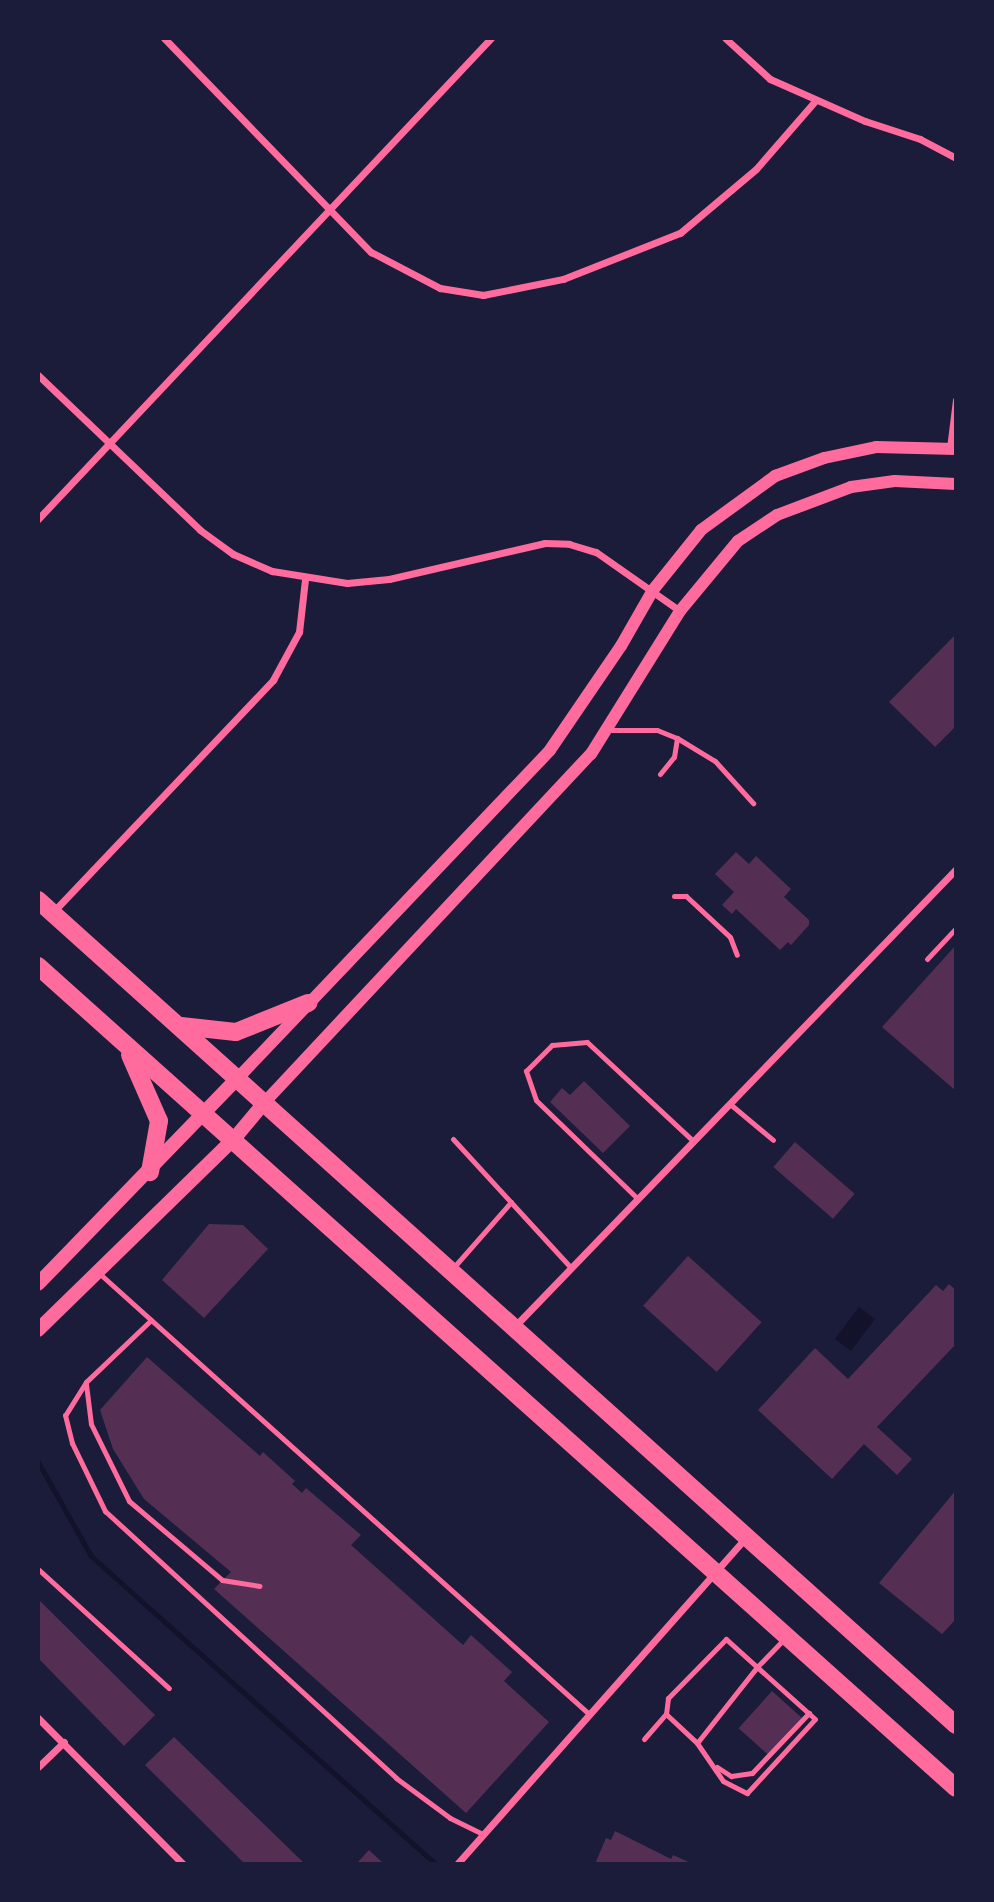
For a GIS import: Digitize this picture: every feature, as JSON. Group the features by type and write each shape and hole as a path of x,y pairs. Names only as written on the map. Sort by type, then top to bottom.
{"main road":[{"path":"45,906 449,1273 956,1725"},
{"path":"38,966 956,1788"},
{"path":"178,1025 236,1032 308,1003"},
{"path":"123,1043 146,1082 159,1121 149,1172"},
{"path":"38,1284 206,1115 237,1079"},
{"path":"38,1330 234,1139 264,1103"}],"street":[{"path":"164,38 371,252 410,275 461,291 512,291 563,279 680,233 756,169 816,100"},
{"path":"38,519 491,38"},
{"path":"725,38 770,79 816,100 920,139 956,158"},
{"path":"38,375 200,530 233,554 305,579 347,583 389,579 557,544 596,552 680,611"},
{"path":"237,1079 550,750 621,646 653,590 701,530 775,477 824,458 876,447 953,449 956,400"},
{"path":"264,1103 483,866 547,803 607,730 680,611 738,541 777,515 851,487 895,481 956,484"},
{"path":"45,906 273,680 299,632 305,579"},
{"path":"512,1329 956,869"},
{"path":"457,1864 746,1538"},
{"path":"38,1717 183,1864"},
{"path":"38,1768 64,1742"}],"lane":[{"path":"607,730 657,730 677,738 715,761 753,803"},
{"path":"660,774 674,757 677,738"},
{"path":"674,896 686,896 730,937 737,955"},
{"path":"927,959 956,928"},
{"path":"638,1199 536,1100 526,1071 552,1045 587,1042 693,1141"},
{"path":"730,1104 773,1140"},
{"path":"453,1139 571,1268"},
{"path":"449,1273 511,1202"},
{"path":"97,1272 589,1714"},
{"path":"151,1320 86,1382 65,1415 72,1443 105,1511 396,1778 450,1818 483,1834"},
{"path":"86,1382 91,1424 129,1501 222,1580 260,1586"},
{"path":"38,1569 169,1688"},
{"path":"696,1743 757,1667 786,1637"},
{"path":"644,1739 666,1714 668,1698 726,1639 816,1719 747,1793 723,1781 717,1767"},
{"path":"666,1714 717,1767 731,1776 752,1773 809,1713"}],"shaded area":[{"path":"859,1307 875,1319 851,1351 835,1339"}],"building":[{"path":"956,634 956,726 935,747 889,702"},
{"path":"736,852 749,864 756,856 791,889 784,897 809,920 809,925 791,945 788,942 780,950 736,909 732,914 722,905 734,892 715,874"},
{"path":"956,945 956,1091 882,1027"},
{"path":"584,1081 630,1126 603,1153 550,1102 562,1088 570,1095"},
{"path":"795,1142 855,1194 833,1219 773,1167"},
{"path":"209,1224 243,1225 268,1249 204,1318 162,1280"},
{"path":"688,1256 762,1322 717,1372 643,1306"},
{"path":"949,1284 956,1290 956,1344 877,1427 912,1459 897,1475 864,1444 832,1479 758,1410 815,1348 848,1379 936,1285 943,1291"},
{"path":"147,1357 260,1456 263,1452 295,1481 292,1484 302,1493 306,1488 361,1535 351,1545 463,1645 471,1635 512,1672 504,1681 549,1722 466,1813 214,1589 231,1572 144,1499 113,1449 100,1410"},
{"path":"956,1490 956,1619 942,1634 879,1583"},
{"path":"38,1599 155,1715 124,1746 38,1658"},
{"path":"772,1691 802,1718 768,1755 739,1728"},
{"path":"174,1737 305,1864 245,1864 145,1765"},
{"path":"615,1831 671,1859 673,1855 693,1864 595,1864 606,1838 611,1840"},
{"path":"369,1850 384,1864 356,1864"}],"waterway":[{"path":"38,1462 91,1556 436,1864"}]}
